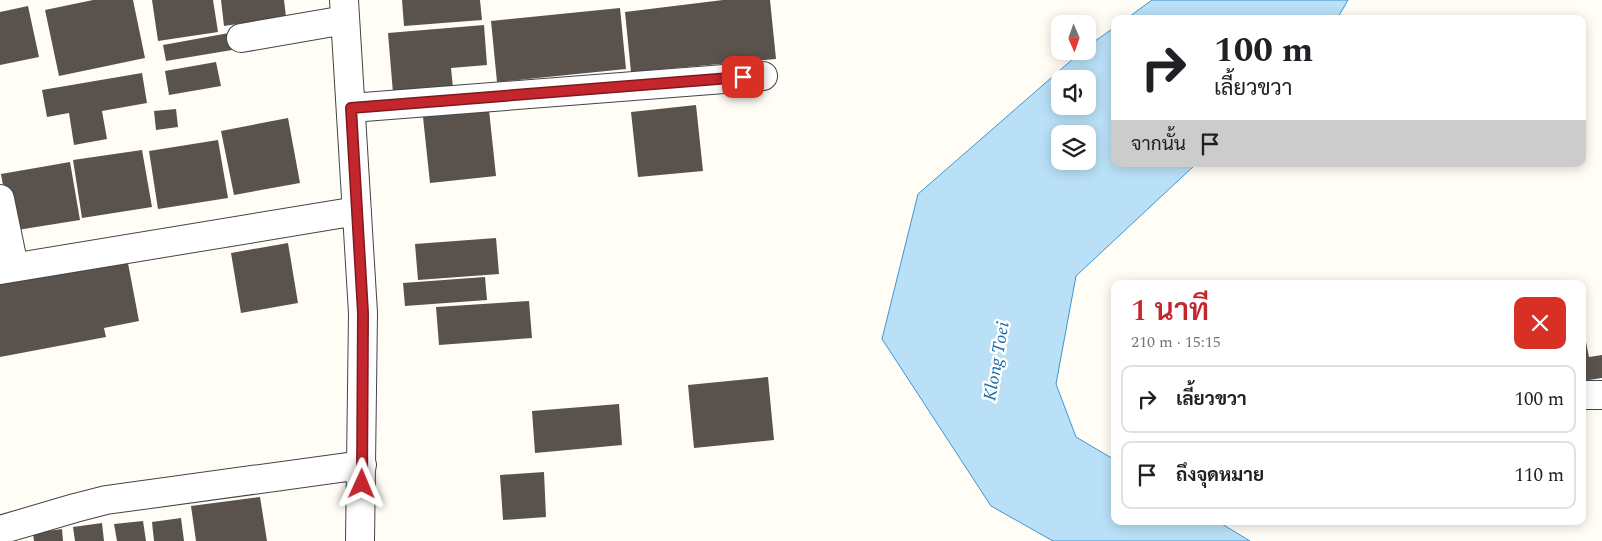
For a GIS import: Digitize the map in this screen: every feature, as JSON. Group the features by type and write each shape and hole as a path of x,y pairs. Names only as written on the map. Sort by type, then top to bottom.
{"street":[{"path":"241,38 344,10 363,313 360,541"},
{"path":"351,108 763,76"},
{"path":"0,199 7,269 357,211"},
{"path":"1586,396 1602,395"},
{"path":"0,530 106,500 362,465"}],"water":[{"path":"1152,0 1348,0 1339,15 1131,15"},
{"name":"Klong Toei","path":"1111,30 1111,167 1193,167 1076,276 1056,384 1076,437 1111,458 1111,525 1224,525 1250,541 1053,541 991,506 882,339 918,194 1051,78 1051,115 1096,115 1096,70 1060,70 1072,60 1096,60 1096,40"}],"building":[{"path":"93,0 133,0 145,58 59,76 45,10"},
{"path":"152,0 213,0 218,32 158,41"},
{"path":"221,0 284,0 286,17 224,26"},
{"path":"402,0 480,0 482,20 404,26"},
{"path":"723,0 770,0 776,59 631,72 625,12"},
{"path":"28,6 39,57 0,65 0,12"},
{"path":"620,8 626,69 497,82 491,21"},
{"path":"484,25 487,65 451,68 453,88 393,93 388,33"},
{"path":"229,33 232,50 166,61 163,45"},
{"path":"216,62 221,86 169,95 165,71"},
{"path":"142,73 147,103 102,111 107,139 74,145 69,113 47,117 42,90"},
{"path":"696,105 703,171 638,177 631,112"},
{"path":"176,109 178,127 156,130 154,111"},
{"path":"489,110 496,176 430,183 423,117"},
{"path":"288,118 300,183 234,195 221,131"},
{"path":"218,140 228,198 158,209 149,151"},
{"path":"142,150 152,207 82,218 73,160"},
{"path":"70,162 80,220 11,231 1,174"},
{"path":"496,238 499,274 418,280 415,244"},
{"path":"288,243 298,303 241,313 231,253"},
{"path":"127,258 139,321 104,328 106,337 0,357 0,281"},
{"path":"485,277 487,300 405,306 403,283"},
{"path":"529,301 532,338 439,345 436,307"},
{"path":"1586,342 1589,357 1602,355 1602,378 1586,380"},
{"path":"768,377 774,440 694,448 688,385"},
{"path":"619,404 622,445 535,453 532,411"},
{"path":"544,472 546,517 503,520 500,475"},
{"path":"260,497 267,541 196,541 191,506"},
{"path":"181,518 184,541 154,541 152,522"},
{"path":"143,521 146,541 117,541 114,524"},
{"path":"102,523 104,541 75,541 73,527"},
{"path":"62,529 63,541 34,541 33,533"}],"route":[{"path":"362,484 363,313 351,108 743,77"}]}
